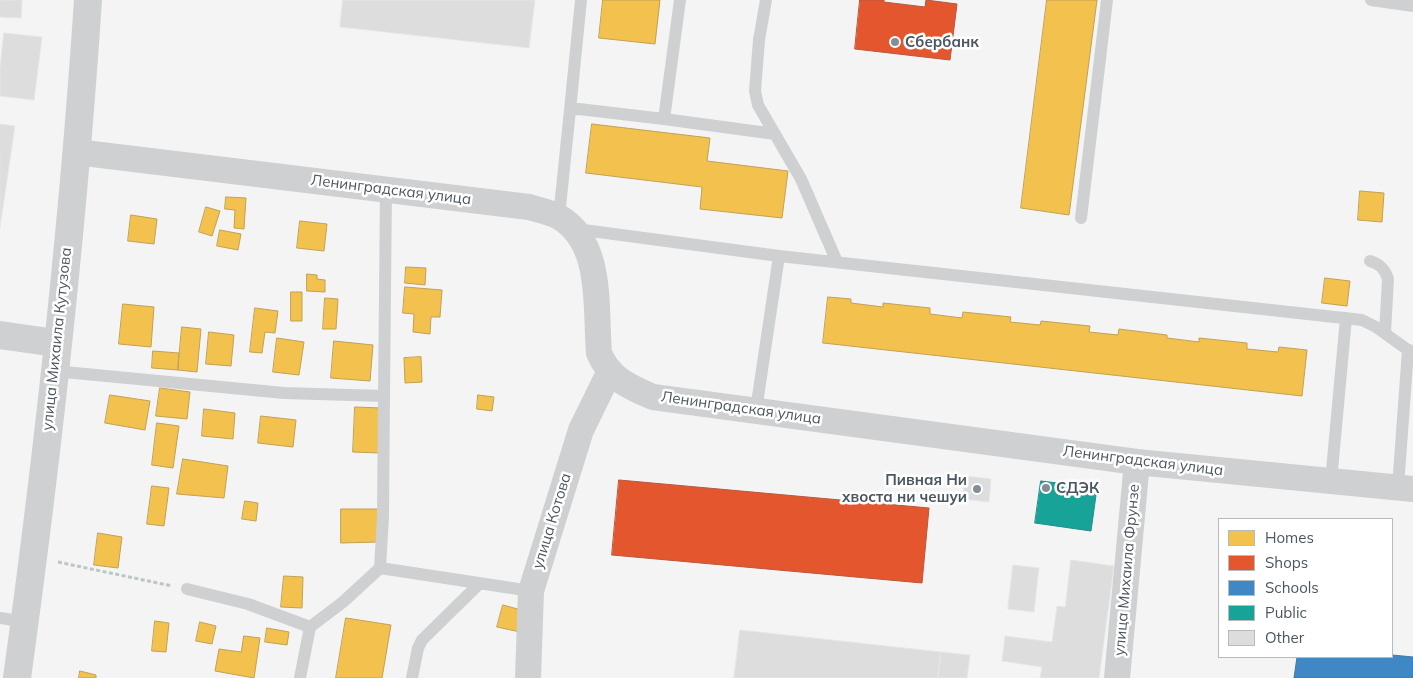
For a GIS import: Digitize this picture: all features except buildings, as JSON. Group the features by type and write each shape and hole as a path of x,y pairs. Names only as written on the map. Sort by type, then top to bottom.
{"street":[{"name":"улица Михаила Кутузова","path":"17,678 12,620 33,557 76,152 88,0"},
{"name":"Ленинградская улица","path":"76,152 386,188 529,207 566,223 591,260 599,353 610,373 629,386 653,396 1136,462 1405,488"},
{"path":"0,335 56,343"},
{"name":"улица Котова","path":"528,678 531,591 581,430 610,373"},
{"name":"улица Михаила Фрунзе","path":"1117,678 1136,462"}],"lane":[{"path":"581,0 570,110 566,223 779,256 1362,320 1411,350 1405,488"},
{"path":"664,119 680,0"},
{"path":"766,0 759,40 755,91 758,105 801,179 837,262"},
{"path":"1080,218 1107,0"},
{"path":"1371,0 1413,6"},
{"path":"570,110 580,109 776,134"},
{"path":"300,678 310,627 343,602 380,568 383,518 386,188"},
{"path":"756,410 779,256"},
{"path":"1370,261 1378,264 1385,271 1388,279 1384,333"},
{"path":"1331,481 1346,318"},
{"path":"54,371 284,393 384,396"},
{"path":"380,568 531,591"},
{"path":"412,678 418,648 422,640 479,584"},
{"path":"187,589 248,604 310,627"}],"path":[{"path":"33,557 187,589"}],"place":[{"name":"Сбербанк","path":"895,42"},
{"name":"СДЭК","path":"1046,488"},
{"name":"Пивная Ни хвоста ни чешуи","path":"977,489"}]}
